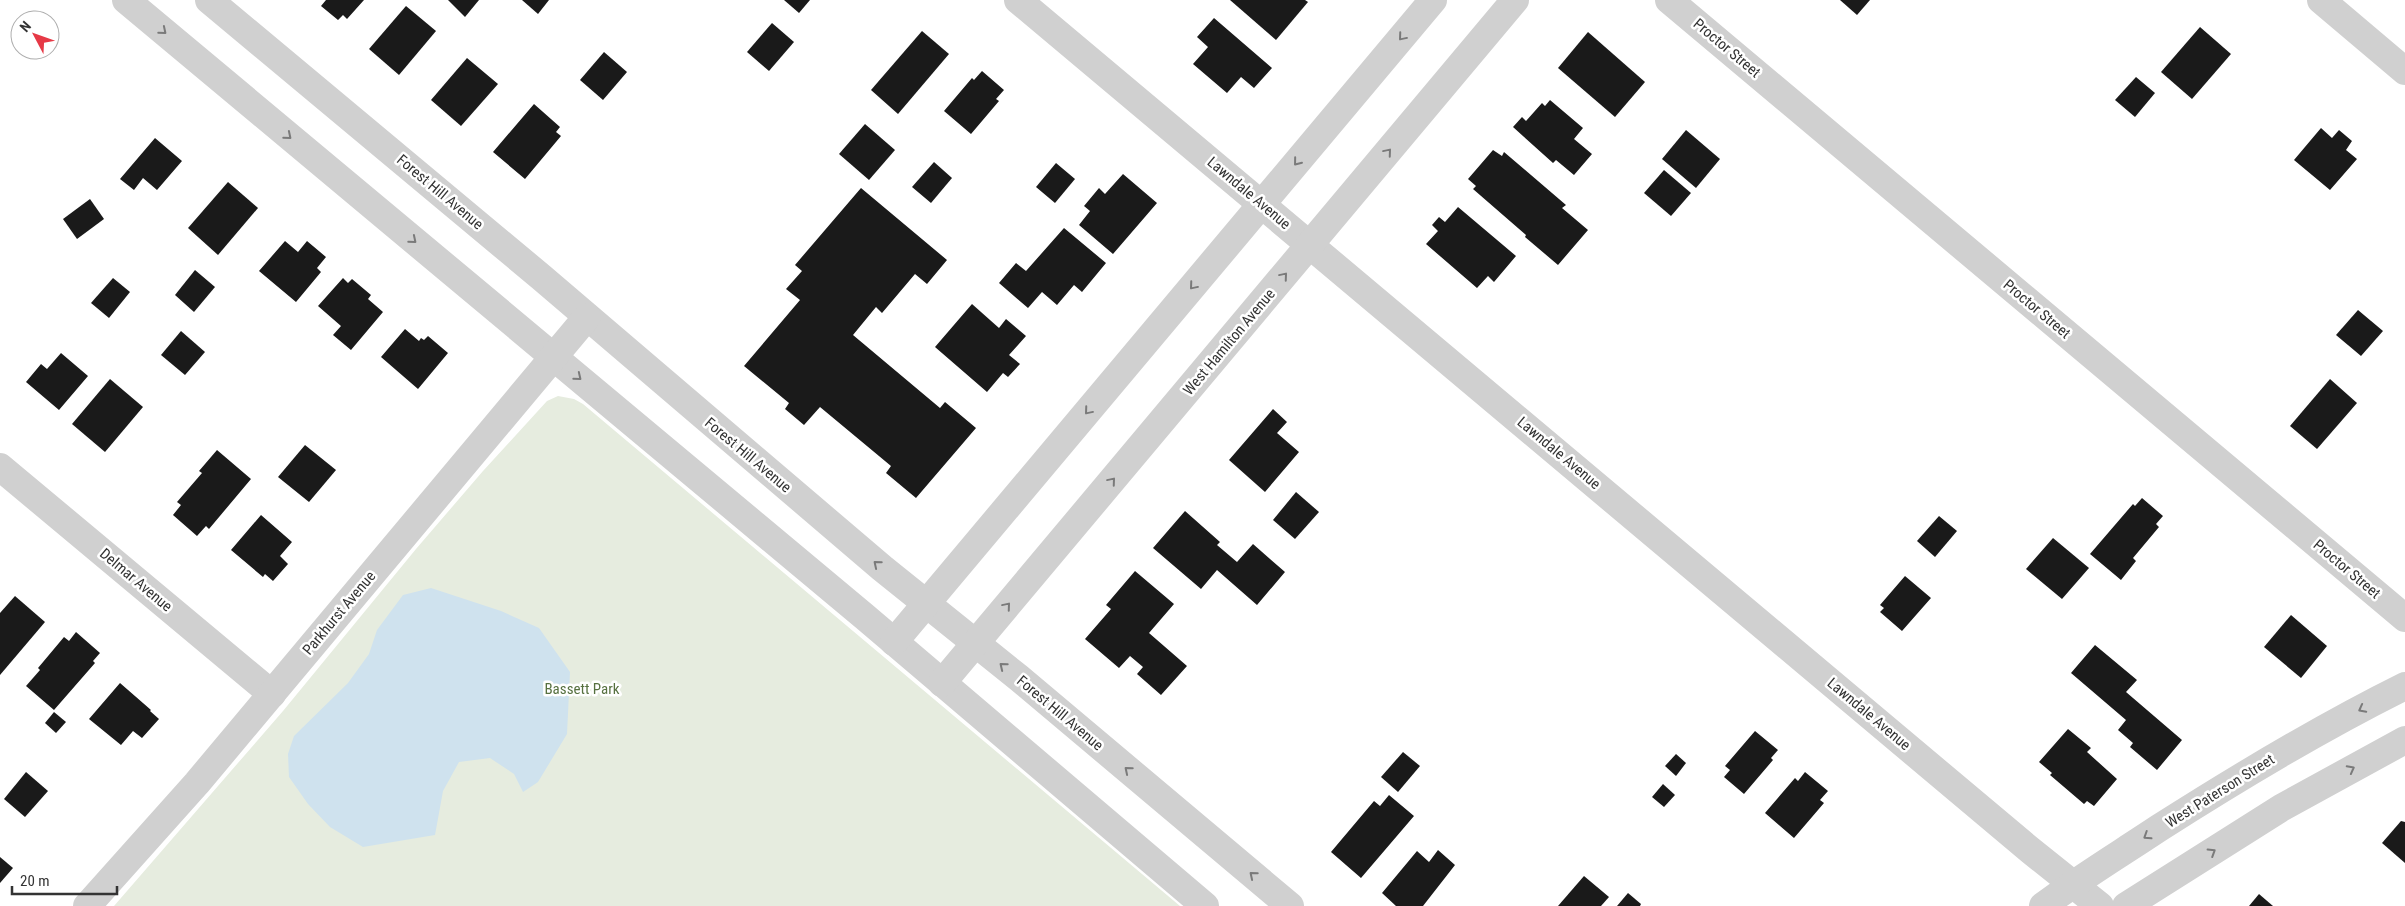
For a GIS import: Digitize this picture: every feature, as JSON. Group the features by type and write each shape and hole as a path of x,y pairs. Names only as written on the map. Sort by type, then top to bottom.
{"street":[{"path":"126,0 894,642 1205,906"},
{"name":"Forest Hill Avenue","path":"209,0 926,603 1290,906"},
{"name":"Lawndale Avenue","path":"1018,0 2100,906"},
{"path":"894,642 1433,0"},
{"name":"West Hamilton Avenue","path":"942,683 1515,0"},
{"name":"Proctor Street","path":"1669,0 2405,618"},
{"path":"2321,0 2405,71"},
{"name":"Parkhurst Avenue","path":"87,906 184,798 587,317"},
{"name":"Delmar Avenue","path":"0,467 272,694"},
{"name":"West Paterson Street","path":"2043,906 2198,804 2281,753 2405,686"},
{"path":"2126,906 2281,808 2405,740"}],"green space":[{"name":"Bassett Park","path":"558,396 574,399 583,404 1180,906 114,906 283,711 416,549 483,471 547,401"}],"water":[{"path":"431,588 501,611 539,628 570,672 567,734 538,782 523,792 514,774 490,758 459,762 443,791 435,835 363,847 330,827 308,804 289,777 288,754 294,736 348,683 369,654 377,630 403,595"}],"building":[{"path":"326,0 364,0 347,19 343,15 338,20 321,6"},
{"path":"448,0 479,0 465,17"},
{"path":"522,0 549,0 538,14"},
{"path":"784,0 810,0 799,13"},
{"path":"1230,0 1305,0 1308,2 1276,40"},
{"path":"1840,0 1870,0 1857,15"},
{"path":"406,6 436,31 399,75 369,49"},
{"path":"1214,18 1272,68 1254,88 1241,77 1227,93 1193,64 1208,47 1197,37"},
{"path":"772,23 794,42 769,71 747,52"},
{"path":"2200,27 2231,54 2192,99 2161,72"},
{"path":"922,31 949,54 898,114 871,90"},
{"path":"1588,32 1645,82 1615,117 1558,68"},
{"path":"604,52 627,72 603,100 580,80"},
{"path":"467,58 498,84 461,126 431,100"},
{"path":"982,71 1004,90 996,99 999,101 971,134 944,111 972,78 974,80"},
{"path":"2136,77 2155,93 2135,117 2115,100"},
{"path":"1550,100 1583,128 1574,139 1592,154 1574,175 1556,160 1553,163 1513,127 1522,117 1526,121 1542,103 1545,106"},
{"path":"534,104 560,127 556,132 561,136 525,179 493,152"},
{"path":"865,124 895,150 869,180 839,154"},
{"path":"2321,128 2332,138 2339,130 2352,141 2346,150 2357,159 2330,190 2294,160"},
{"path":"1686,130 1720,159 1696,188 1662,159"},
{"path":"155,138 182,161 157,190 143,178 134,190 120,179"},
{"path":"1493,150 1502,156 1504,152 1566,205 1562,208 1588,230 1558,265 1473,189 1476,186 1468,179"},
{"path":"934,162 952,178 931,203 912,187"},
{"path":"1056,163 1075,179 1055,203 1036,187"},
{"path":"1664,170 1691,193 1671,216 1644,193"},
{"path":"1123,174 1157,203 1113,254 1079,225 1090,211 1084,206 1099,188 1105,194"},
{"path":"228,182 258,208 218,255 188,228"},
{"path":"861,188 947,260 927,284 915,274 882,313 876,307 853,335 940,408 945,402 976,428 916,498 886,473 891,466 820,407 804,425 785,409 789,403 744,366 800,300 786,289 802,271 795,265"},
{"path":"90,199 104,219 77,239 63,219"},
{"path":"1458,207 1516,256 1494,282 1488,276 1477,288 1426,244 1438,231 1432,225 1439,217 1445,222"},
{"path":"1064,228 1106,263 1082,292 1074,285 1057,305 1042,292 1028,308 999,283 1016,263 1026,271"},
{"path":"285,241 298,252 307,241 326,257 317,268 321,272 296,302 259,271"},
{"path":"195,270 215,287 194,312 175,295"},
{"path":"113,278 130,292 109,318 91,303"},
{"path":"343,278 348,283 352,279 371,295 368,299 383,312 351,350 333,335 341,326 318,306"},
{"path":"972,304 999,328 1006,319 1026,336 1009,355 1020,364 1008,377 1003,373 987,392 935,347"},
{"path":"2358,310 2383,331 2361,356 2336,335"},
{"path":"405,329 419,341 421,338 424,340 428,336 448,353 418,389 381,357"},
{"path":"181,331 205,352 185,375 161,355"},
{"path":"61,353 88,376 59,410 26,382 41,364 47,369"},
{"path":"110,379 143,407 105,452 72,424"},
{"path":"2330,379 2357,403 2317,449 2290,426"},
{"path":"1273,409 1287,422 1277,433 1299,452 1265,492 1229,460"},
{"path":"305,445 336,470 309,502 278,477"},
{"path":"217,450 251,479 209,529 206,526 197,536 173,515 181,505 177,502 202,473 199,471"},
{"path":"1296,492 1319,512 1295,539 1273,520"},
{"path":"2142,498 2163,516 2156,524 2159,527 2133,558 2136,561 2121,580 2090,554 2133,504 2135,506"},
{"path":"1185,511 1220,542 1217,545 1237,562 1253,544 1285,572 1257,605 1217,570 1201,589 1153,548"},
{"path":"261,515 292,542 280,556 288,564 273,581 265,574 263,577 231,550"},
{"path":"1939,516 1957,531 1935,557 1917,541"},
{"path":"2053,538 2089,568 2062,599 2026,569"},
{"path":"1135,571 1174,604 1149,633 1187,666 1161,695 1137,674 1143,667 1130,656 1119,668 1085,639 1111,609 1106,605"},
{"path":"1905,576 1931,598 1902,631 1880,612 1884,608 1880,605"},
{"path":"15,596 45,622 0,675 0,613"},
{"path":"2291,615 2327,646 2301,678 2264,647"},
{"path":"76,632 100,653 93,661 95,663 54,710 26,686 40,670 38,668 64,637 69,641"},
{"path":"2095,645 2137,680 2126,692 2182,740 2157,770 2130,747 2133,743 2118,730 2126,720 2071,673"},
{"path":"120,683 159,719 142,738 133,731 121,745 89,719"},
{"path":"54,712 66,722 56,733 45,723"},
{"path":"2068,729 2091,748 2087,752 2117,779 2094,806 2087,801 2084,804 2050,775 2052,773 2039,762"},
{"path":"1755,731 1778,750 1771,758 1773,760 1744,794 1724,777 1730,770 1725,766"},
{"path":"1403,752 1420,766 1398,792 1381,777"},
{"path":"1676,754 1686,763 1676,776 1665,766"},
{"path":"26,772 48,791 25,817 4,799"},
{"path":"1805,772 1828,791 1820,800 1824,803 1794,838 1765,813 1795,778 1798,781"},
{"path":"1663,784 1675,795 1664,807 1652,797"},
{"path":"1389,795 1414,816 1361,878 1331,852 1374,801 1380,806"},
{"path":"2401,821 2405,822 2405,863 2382,843"},
{"path":"1438,850 1455,865 1423,906 1396,906 1382,893 1417,851 1429,862"},
{"path":"0,857 13,868 0,883"},
{"path":"1584,876 1609,897 1601,906 1558,906"},
{"path":"1628,893 1641,904 1640,906 1617,906"},
{"path":"2259,894 2273,906 2249,906"}]}
